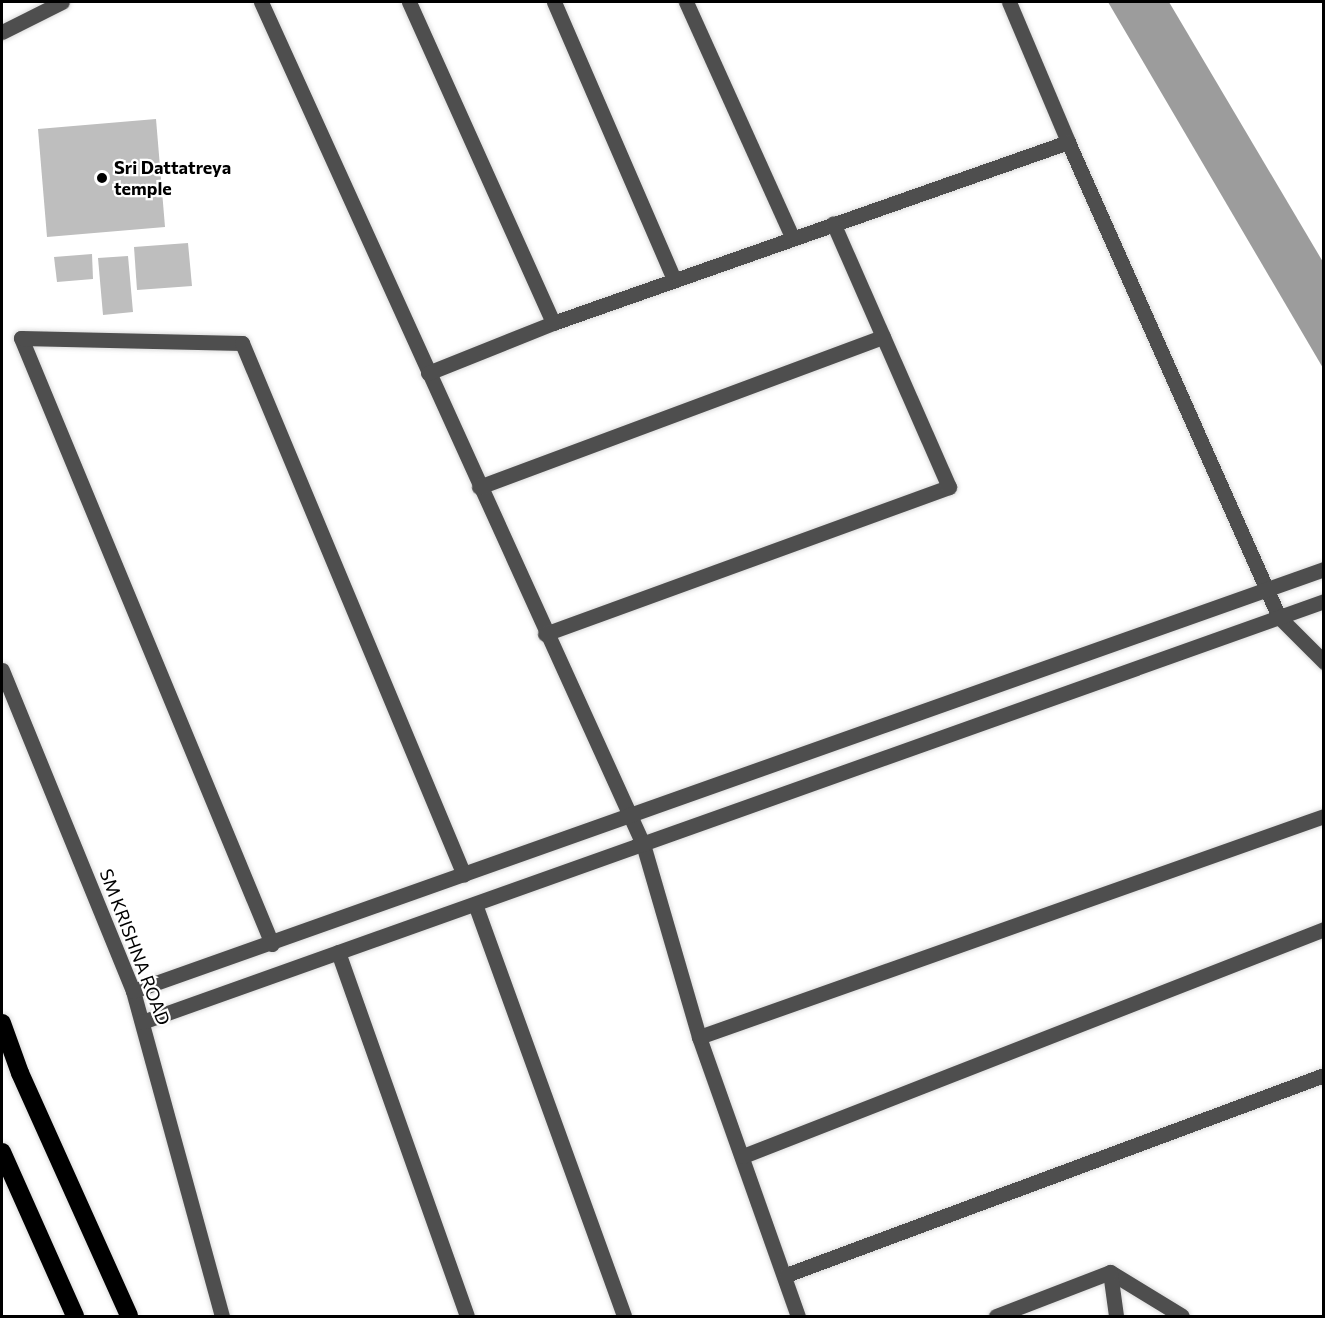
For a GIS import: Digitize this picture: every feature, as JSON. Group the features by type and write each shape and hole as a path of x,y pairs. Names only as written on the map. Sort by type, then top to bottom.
{"highway":[{"path":"2,1023 20,1073 129,1317"},
{"path":"2,1152 75,1317"}],"street":[{"path":"2,32 63,2"},
{"path":"261,2 544,634 643,844 699,1037 786,1275 798,1317"},
{"path":"409,2 553,323"},
{"path":"554,2 674,279"},
{"path":"686,2 792,237"},
{"path":"1009,2 1068,142 1269,588 1279,617 1323,662"},
{"path":"428,373 553,323 674,279 1068,142"},
{"path":"544,634 949,487 833,223"},
{"path":"479,487 883,337"},
{"path":"272,944 21,338 242,343 464,875"},
{"path":"133,991 272,944 629,814 1323,569"},
{"path":"142,1022 1323,601"},
{"name":"SM KRISHNA ROAD","path":"2,670 133,991 222,1317"},
{"path":"699,1037 1323,816"},
{"path":"475,904 624,1317"},
{"path":"743,1156 1323,929"},
{"path":"338,952 467,1317"},
{"path":"786,1275 1323,1075"},
{"path":"996,1317 1110,1272"},
{"path":"1110,1272 1116,1317"},
{"path":"1110,1272 1182,1317"}],"shaded area":[{"path":"1108,2 1169,2 1323,262 1323,368"}],"building":[{"name":"Sri Dattatreya temple","path":"156,119 165,227 47,237 38,129"},
{"path":"188,243 192,286 137,290 134,247"},
{"path":"92,254 93,279 57,282 54,257"},
{"path":"128,256 133,312 103,315 98,258"}],"place":[{"name":"Sri Dattatreya temple","path":"102,178"}]}
